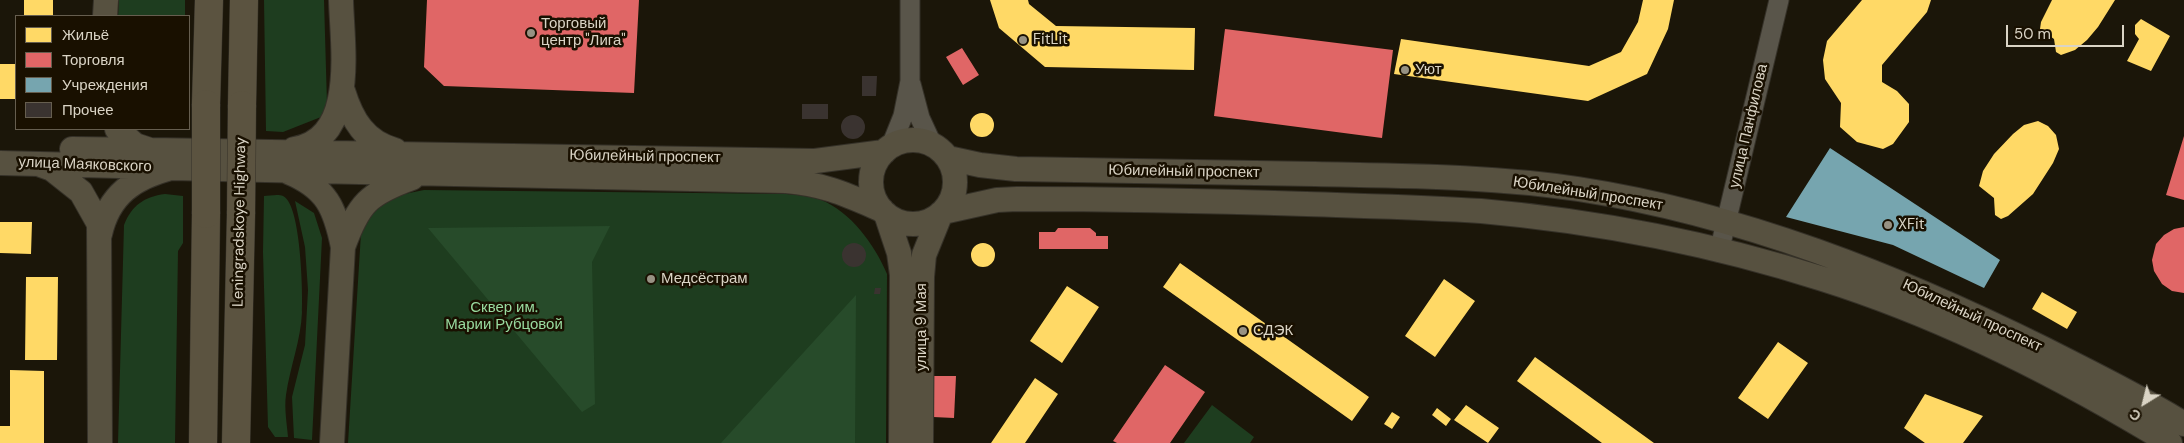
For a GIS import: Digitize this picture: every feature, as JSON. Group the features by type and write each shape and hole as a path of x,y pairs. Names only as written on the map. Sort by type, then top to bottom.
{"highway":[{"path":"203,443 206,104 209,0"},
{"name":"Leningradskoye Highway","path":"236,443 244,0"}],"main road":[{"path":"105,15 106,0"},
{"path":"332,443 343,247 338,220 329,201 283,161 324,133 339,107 342,91 341,0"},
{"path":"342,91 354,121 364,134 378,143 407,153"},
{"path":"56,149 70,142 85,130"},
{"path":"118,130 135,145 150,150"},
{"name":"Юбилейный проспект","path":"283,161 407,153 815,161 888,149 910,140 980,165 1016,169 1414,176 1495,180 1575,189 1644,201 1726,221 1892,279 1997,326 2153,405 2184,424"},
{"name":"улица Маяковского","path":"0,146 56,149 150,150 283,161"},
{"path":"884,212 872,191 871,180 877,160 888,149"},
{"path":"940,151 954,170 956,181 954,192 942,213"},
{"name":"Юбилейный проспект","path":"283,161 422,174 814,183 834,189 901,222 912,224 923,223 942,213 997,200 1017,199 1158,200 1420,207 1560,221 1719,252 1824,279 1967,335 2060,381 2170,443"},
{"name":"улица Маяковского","path":"0,163 171,168 283,161"},
{"path":"38,164 52,169 81,192 94,212 100,234 100,443"},
{"path":"100,234 110,208 126,187 137,179 171,168"},
{"path":"343,247 357,214 369,198 398,183 422,174"},
{"name":"улица 9 Мая","path":"884,212 900,253 902,274 901,443"},
{"name":"улица 9 Мая","path":"921,443 922,277 924,255 942,213"}],"street":[{"path":"888,149 903,116 910,81 910,0"},
{"name":"улица Панфилова","path":"1719,252 1779,0"},
{"path":"910,81 920,118 940,151"}],"green space":[{"path":"119,0 185,0 185,15 118,15"},
{"path":"264,0 324,0 327,104 321,117 283,132 266,131"},
{"name":"Сквер им. Марии Рубцовой","path":"424,190 787,194 813,198 832,205 860,230 876,252 887,274 886,443 348,443 361,233 380,199"},
{"path":"165,194 183,196 183,243 178,251 175,443 118,443 124,225 131,212 140,203 151,197"},
{"path":"281,195 289,203 294,215 300,250 302,312 300,333 286,395 285,411 288,437 275,437 268,427 263,252 264,196"},
{"path":"295,201 314,213 322,238 312,440 294,438 292,397 305,345 308,290 305,247"},
{"path":"610,226 592,262 595,404 582,412 428,228"},
{"path":"856,295 855,443 721,443"},
{"path":"1212,405 1254,437 1250,443 1184,443"}],"building: Жильё":[{"path":"24,0 53,0 53,15 24,15"},
{"path":"990,0 1028,0 1029,4 1056,26 1195,28 1194,70 1045,67 999,28"},
{"path":"1643,0 1674,0 1668,29 1647,74 1588,101 1394,74 1401,39 1589,66 1621,52 1638,22"},
{"path":"1862,0 1931,0 1927,12 1882,65 1882,82 1897,91 1909,104 1909,122 1893,144 1883,149 1857,142 1840,127 1841,103 1825,79 1823,60 1827,41"},
{"path":"2052,0 2115,0 2098,27 2087,40 2075,50 2061,55 2056,52 2054,39 2040,29 2041,22"},
{"path":"2141,19 2170,36 2151,71 2127,61 2139,39 2135,34 2135,25"},
{"path":"0,64 15,64 15,99 0,99"},
{"path":"982,113 990,117 994,125 990,133 982,137 974,133 970,125 974,117"},
{"path":"2038,121 2048,126 2056,135 2059,149 2053,163 2033,194 2008,216 2001,219 1995,215 1994,198 1979,186 1983,171 1994,154 2013,134 2024,125"},
{"path":"0,222 32,222 31,254 0,253"},
{"path":"983,243 991,247 995,255 991,263 983,267 975,263 971,255 975,247"},
{"path":"1180,263 1369,397 1352,421 1163,287"},
{"path":"26,277 58,277 57,360 25,360"},
{"path":"1444,279 1475,301 1435,357 1405,336"},
{"path":"1067,286 1099,307 1062,363 1030,341"},
{"path":"2042,292 2077,312 2067,329 2032,309"},
{"path":"1778,342 1808,363 1768,419 1738,398"},
{"path":"1535,357 1654,443 1602,443 1517,381"},
{"path":"10,370 44,371 44,443 0,443 0,426 10,426"},
{"path":"1035,378 1058,394 1025,443 991,443"},
{"path":"1925,394 1983,416 1963,443 1925,443 1904,428"},
{"path":"1466,405 1499,428 1488,443 1454,420"},
{"path":"1437,408 1451,419 1446,426 1432,415"},
{"path":"1392,412 1400,417 1392,429 1384,424"}],"building: Торговля":[{"name":"Торговый центр \"Лига\"","path":"427,0 639,0 634,93 444,86 424,67"},
{"path":"1225,29 1393,50 1382,138 1214,116"},
{"path":"962,48 979,75 963,85 946,57"},
{"path":"2184,136 2184,200 2166,195"},
{"path":"2184,227 2184,293 2172,291 2162,284 2154,271 2152,260 2156,244 2164,235 2174,229"},
{"path":"1058,228 1090,228 1096,233 1096,236 1108,236 1108,249 1039,249 1039,232 1055,232"},
{"path":"1165,365 1205,392 1170,443 1117,443 1113,441"},
{"path":"934,376 956,376 954,418 933,417"}],"building: Учреждения":[{"path":"1830,148 2000,260 1984,288 1893,245 1786,217"}],"building: Прочее":[{"path":"862,76 877,76 876,96 862,96"},
{"path":"802,104 828,104 828,119 802,119"},
{"path":"853,115 861,119 865,127 861,135 853,139 845,135 841,127 845,119"},
{"path":"854,243 862,247 866,255 862,263 854,267 846,263 842,255 846,247"},
{"path":"875,288 881,288 880,294 874,294"}],"place":[{"name":"Торговый центр \"Лига\"","path":"531,33"},
{"name":"FitLit","path":"1023,40"},
{"name":"Уют","path":"1405,70"},
{"name":"XFit","path":"1888,225"},
{"name":"Медсёстрам","path":"651,279"},
{"name":"СДЭК","path":"1243,331"}]}
